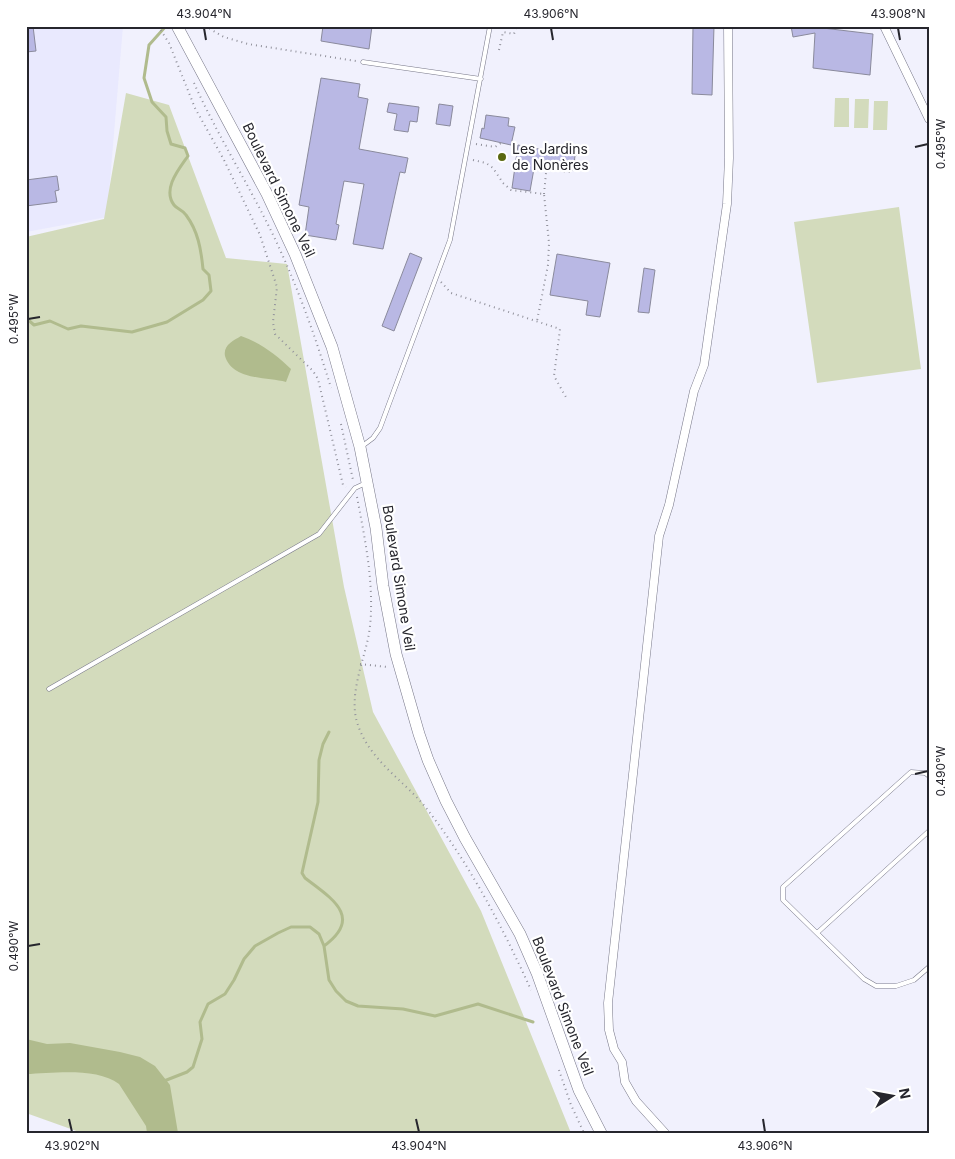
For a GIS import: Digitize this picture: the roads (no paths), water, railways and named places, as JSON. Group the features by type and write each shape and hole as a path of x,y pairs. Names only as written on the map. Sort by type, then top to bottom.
{"main road":[{"name":"Boulevard Simone Veil","path":"177,26 267,194 295,254 332,347 368,482 376,528 382,586 400,668 428,760 465,838 520,934 548,1000 579,1090 601,1133"}],"street":[{"path":"665,1133 636,1100 625,1082 622,1062 614,1049 608,1030 608,1003 659,536 669,506 694,391 704,365 726,204 729,158 728,26"},
{"path":"884,26 928,115"}],"lane":[{"path":"360,447 373,438 380,428 450,240 490,26"},
{"path":"363,62 480,79"},
{"path":"49,689 319,534 355,488 368,482"},
{"path":"929,776 925,773 911,772 783,887 783,900 864,979 876,986 896,986 914,980 929,967"},
{"path":"817,933 929,831"}],"waterway":[{"path":"26,318 34,325 50,321 68,329 81,326 132,332 167,322 203,300 211,291 209,275 203,269 200,247 193,227 185,213 175,206 171,199 170,192 173,179 188,156 185,148 171,144 167,131 166,117 152,102 144,78 149,45 166,26"},
{"path":"324,946 336,936 342,926 342,917 333,901 305,878 302,873 318,802 319,760 323,744 329,732"},
{"path":"164,1081 187,1072 193,1067 202,1039 200,1022 208,1004 225,994 244,959 255,946 291,927 310,927 319,934 324,946 329,980 346,1001 358,1006 403,1009 435,1016 478,1004 533,1022"}],"place":[{"name":"Les Jardins de Nonères","path":"502,157"}]}
